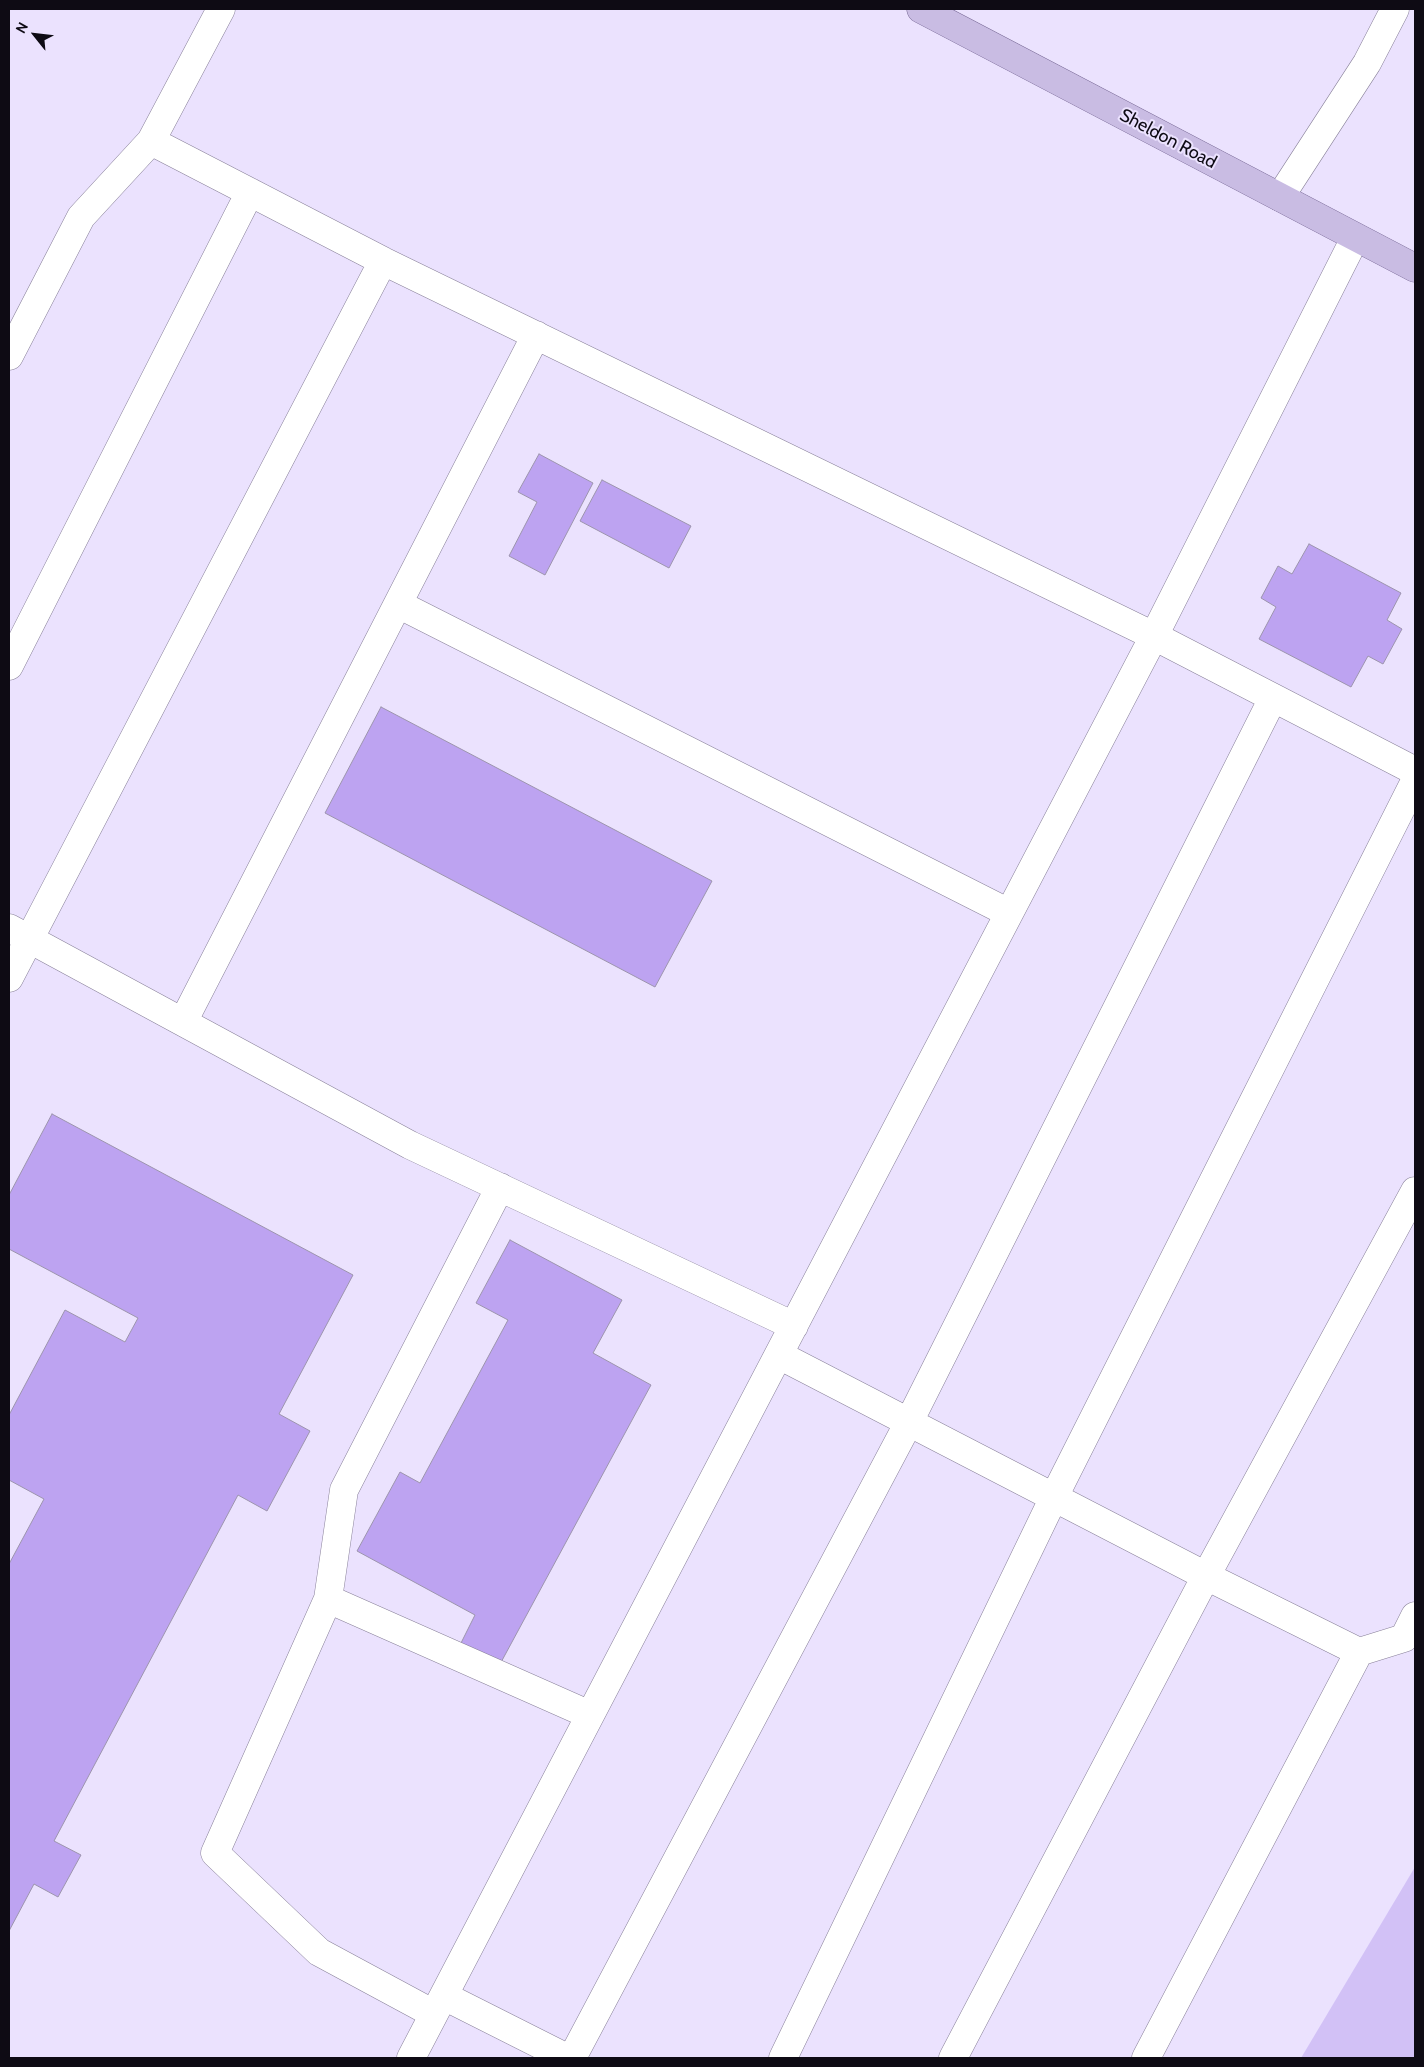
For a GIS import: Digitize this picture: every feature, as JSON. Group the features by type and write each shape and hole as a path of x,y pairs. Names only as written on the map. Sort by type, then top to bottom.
{"main road":[{"name":"Sheldon Road","path":"921,9 1415,268"}],"lane":[{"path":"9,356 81,217 151,140 221,9"},
{"path":"1280,198 1367,63 1395,9"},
{"path":"151,140 383,261 1154,636 1415,771"},
{"path":"9,666 250,192"},
{"path":"411,2058 1154,636 1355,238"},
{"path":"9,978 19,934 383,261"},
{"path":"183,1022 536,335"},
{"path":"398,604 1009,914"},
{"path":"572,2058 909,1422 1273,698"},
{"path":"783,2058 1054,1497 1415,781"},
{"path":"19,934 410,1145 794,1326"},
{"path":"500,1187 344,1490 328,1598 215,1853 319,1952 439,2005 567,2058"},
{"path":"952,2058 1206,1576 1415,1191"},
{"path":"779,1355 1206,1576 1359,1652 1404,1638 1415,1616"},
{"path":"328,1598 590,1715"},
{"path":"1146,2058 1359,1652"}],"shaded area":[{"path":"1415,1867 1415,2058 1301,2058"}],"building":[{"path":"539,454 593,483 545,575 509,556 537,502 518,492"},
{"path":"602,480 691,526 669,568 580,521"},
{"path":"1309,544 1401,593 1387,620 1402,629 1383,664 1368,656 1351,687 1259,639 1276,607 1261,598 1278,566 1292,574"},
{"path":"381,707 712,881 655,987 325,813"},
{"path":"52,1114 353,1275 279,1414 310,1431 267,1511 238,1495 54,1841 81,1855 58,1897 34,1884 9,1931 9,1564 44,1499 9,1480 9,1415 65,1310 125,1342 138,1318 9,1249 9,1195"},
{"path":"510,1240 622,1300 593,1353 651,1385 499,1666 460,1645 475,1615 357,1551 400,1472 420,1483 508,1320 476,1303"}]}
